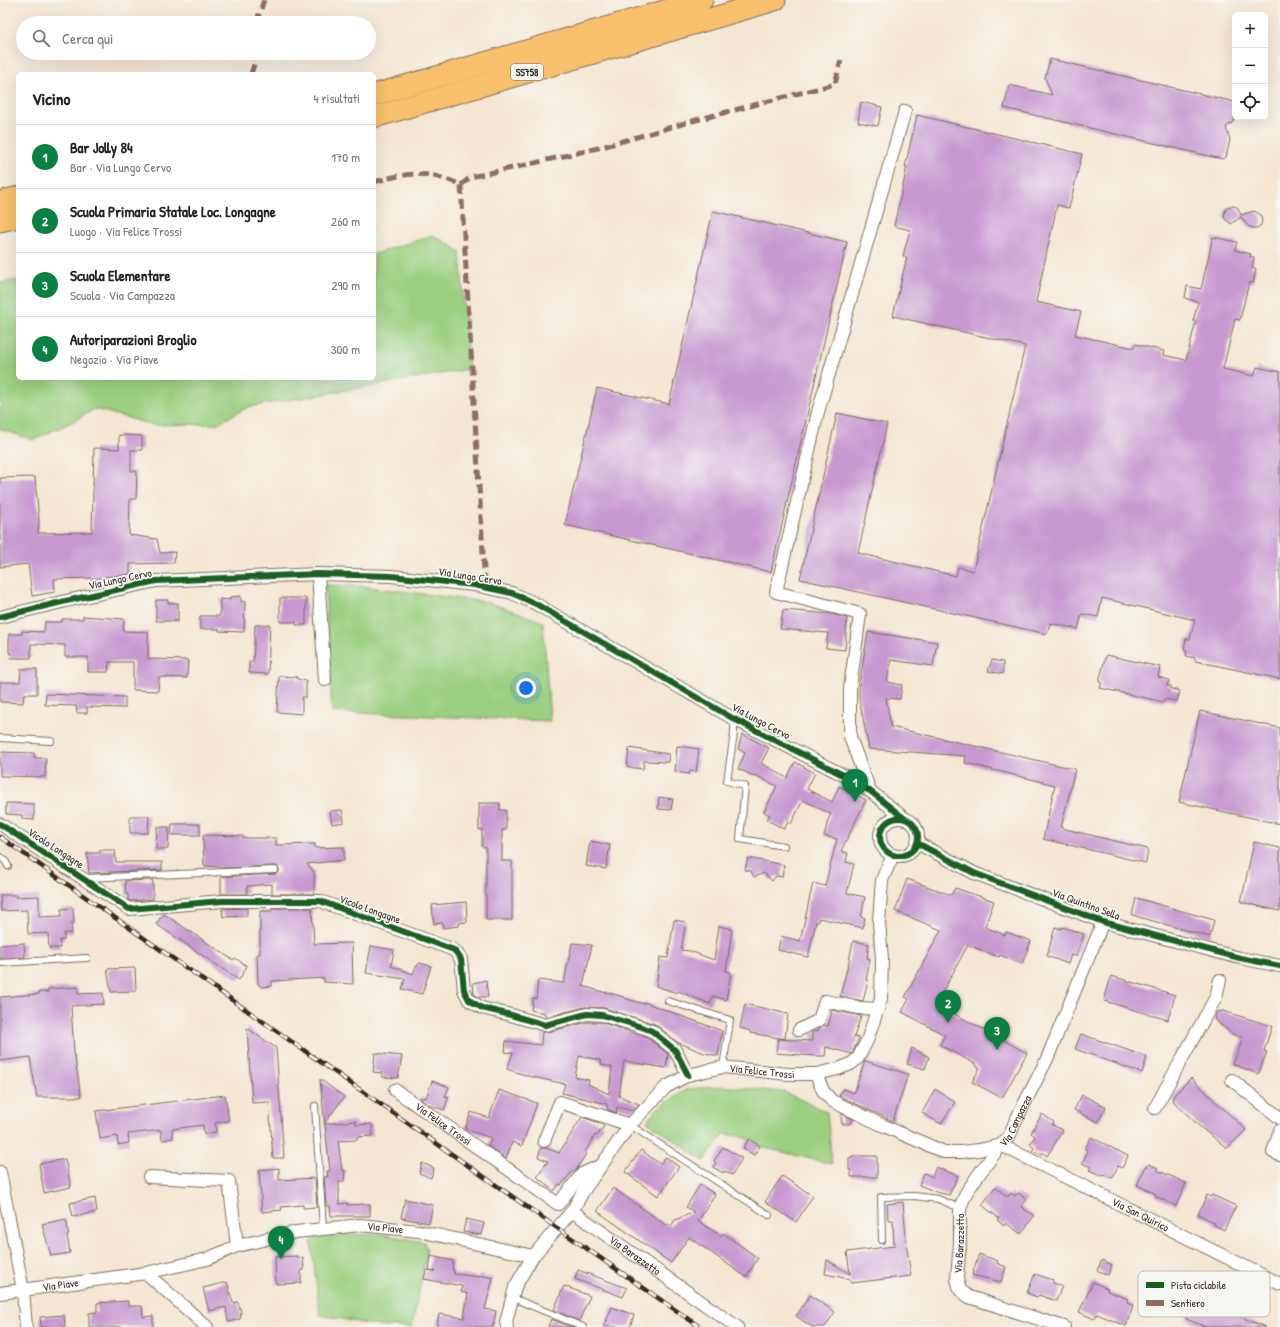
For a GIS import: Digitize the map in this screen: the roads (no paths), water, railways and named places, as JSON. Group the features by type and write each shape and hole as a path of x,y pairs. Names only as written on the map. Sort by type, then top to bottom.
{"highway":[{"name":"SS758","path":"376,94 702,0"},
{"name":"SS758","path":"376,116 775,0"},
{"path":"0,202 16,198"},
{"path":"0,222 16,218"}],"street":[{"path":"870,792 850,737 850,688 860,614 776,592 818,412 905,111"},
{"path":"318,574 325,680"},
{"name":"Via Lungo Cervo","path":"0,616 156,581 318,574 391,576 480,586 512,593 556,615 734,719 847,777 870,792 904,818"},
{"path":"881,829 888,821 898,817 904,818 914,825 918,837 917,843 914,848 905,855 893,855 883,848 879,836 885,803"},
{"name":"Vicolo Longagne","path":"0,824 129,909 222,901 320,901 454,950 461,959 464,990 469,1000 482,1008 545,1025 587,1014 602,1015 642,1027 652,1031 675,1050 688,1074"},
{"name":"Via Quintino Sella","path":"917,843 974,873 1103,922 1240,958 1280,966"},
{"name":"Via Felice Trossi","path":"507,1327 506,1322 515,1286 533,1256 572,1211 584,1190 630,1125 666,1087 688,1074 723,1067 788,1074 816,1074 838,1070 851,1064 858,1058 867,1041 881,999 882,958 879,922 882,880 893,855"},
{"name":"Via Campazza","path":"816,1074 822,1091 832,1101 884,1126 944,1152 962,1152 1001,1146 1010,1136 1015,1122 1047,1058 1103,922"},
{"path":"1155,1108 1216,997 1220,980"},
{"path":"799,1030 819,1020 825,1001 859,1008 878,1009"},
{"path":"1232,1080 1280,1118"},
{"name":"Via Felice Trossi","path":"396,1090 558,1204 582,1174 603,1164"},
{"path":"544,1141 560,1102 630,1125"},
{"path":"1280,1130 1272,1152 1280,1155"},
{"name":"Via Barazzetto","path":"1001,1146 966,1193 960,1208 960,1242 957,1279 960,1290 969,1298 1064,1327"},
{"name":"Via San Quirico","path":"1001,1146 1254,1271"},
{"path":"0,1172 23,1290 26,1327"},
{"path":"149,1177 229,1181 237,1246"},
{"name":"Via Barazzetto","path":"572,1211 737,1327"},
{"name":"Via Piave","path":"0,1293 146,1273 207,1259 237,1246 296,1232 360,1225 419,1231 533,1256"},
{"path":"146,1273 206,1327"},
{"name":"Via San Quirico","path":"1270,1279 1280,1284"}],"lane":[{"path":"734,719 734,733 726,781 745,786 740,839 784,846"},
{"path":"0,738 51,741"},
{"path":"0,857 4,859 8,866"},
{"name":"Vicolo Longagne","path":"84,878 275,870"},
{"path":"0,963 87,958"},
{"path":"668,1001 730,1020 723,1067"},
{"path":"315,1106 324,1228"},
{"path":"630,1125 769,1215"},
{"path":"882,1240 881,1197 914,1196 938,1199 960,1208"},
{"path":"513,1298 583,1327"}],"railway":[{"path":"0,837 700,1327"}],"place":[{"name":"Bar Jolly 84","path":"855,802"},
{"name":"Scuola Primaria Statale Loc. Longagne","path":"948,1023"},
{"name":"Scuola Elementare","path":"997,1050"},
{"name":"Autoriparazioni Broglio","path":"281,1259"}]}
